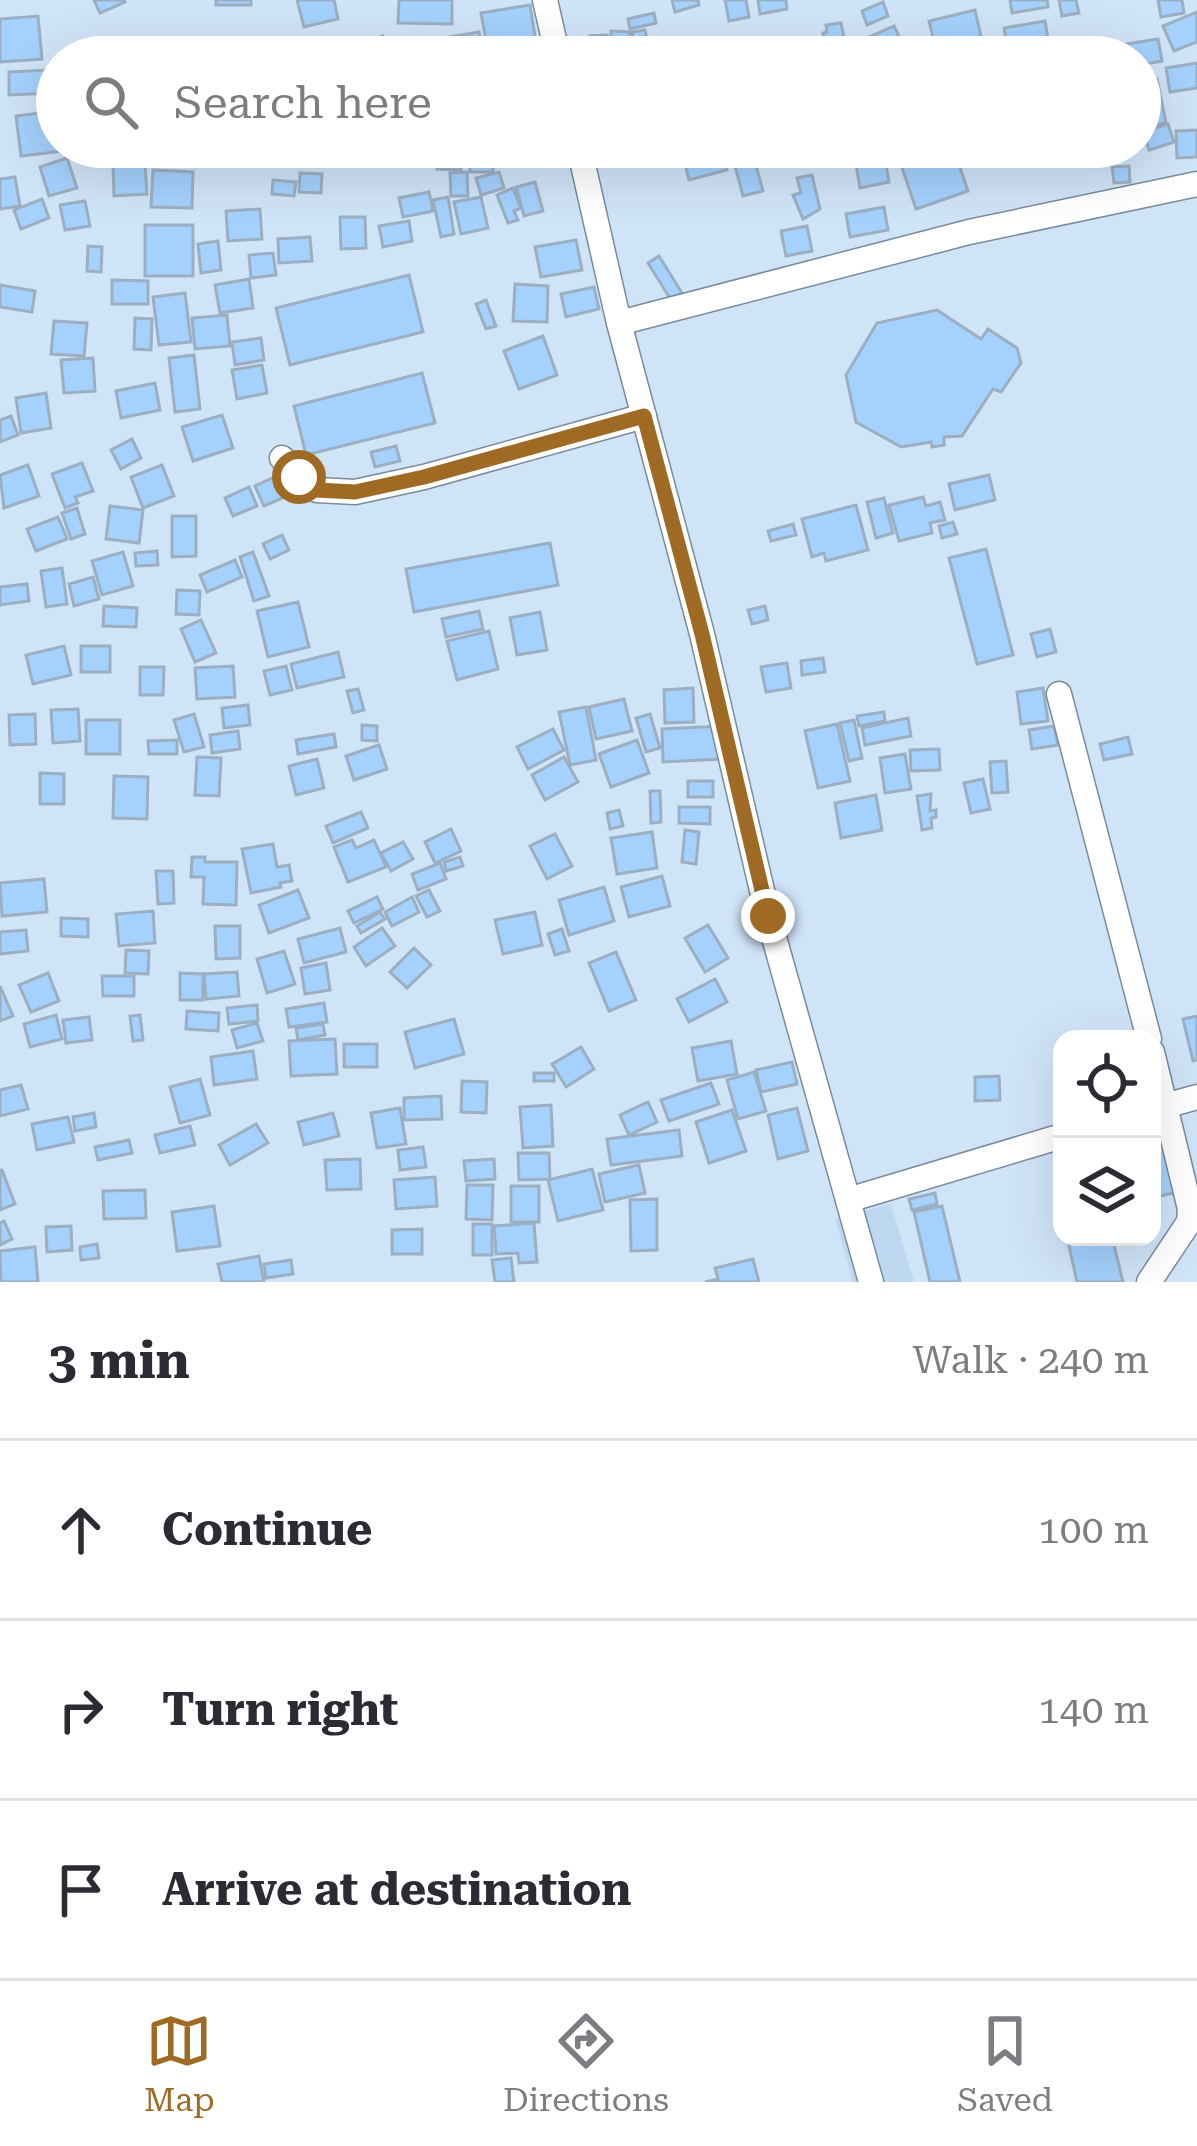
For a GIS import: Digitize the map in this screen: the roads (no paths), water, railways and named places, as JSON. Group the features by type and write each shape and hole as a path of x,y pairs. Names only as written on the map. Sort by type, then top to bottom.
{"street":[{"path":"545,0 553,36"},
{"path":"584,168 768,916 872,1282"},
{"path":"619,323 969,232 1197,184"},
{"path":"282,458 316,490 355,492 644,416"},
{"path":"1059,694 1147,1030"},
{"path":"1161,1107 1197,1096"},
{"path":"1149,1282 1189,1222 1190,1209 1161,1115"},
{"path":"848,1200 1055,1138"}]}
